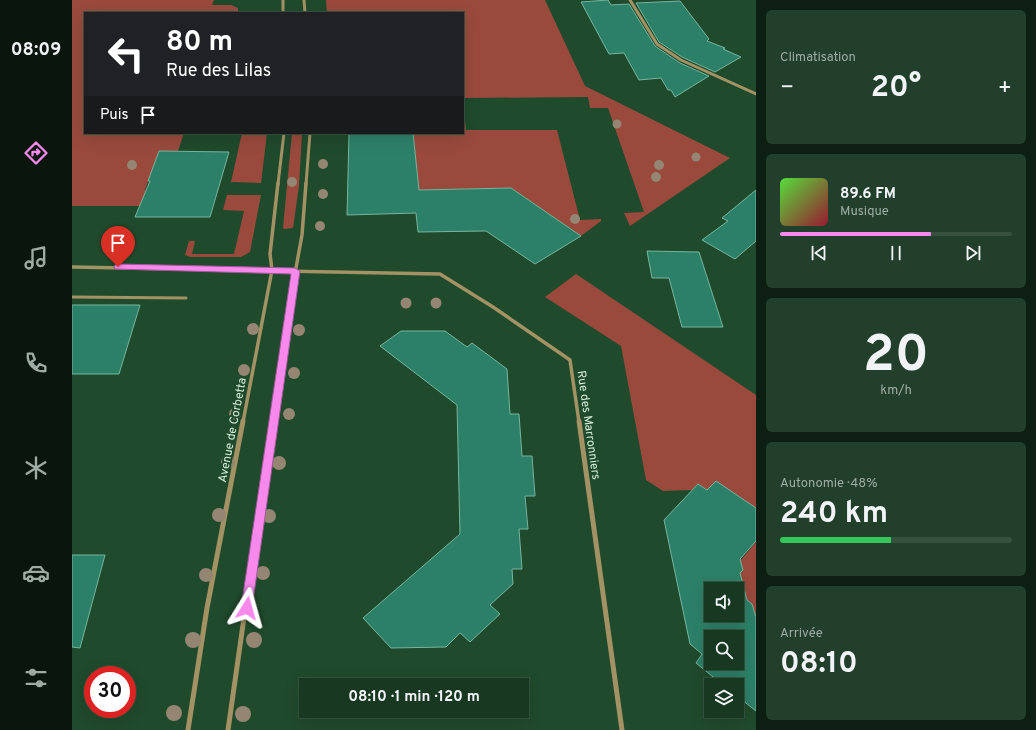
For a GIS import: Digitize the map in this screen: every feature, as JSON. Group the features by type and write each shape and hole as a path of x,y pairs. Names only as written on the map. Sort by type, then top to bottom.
{"street":[{"path":"283,0 284,12"},
{"path":"304,0 305,12"},
{"path":"630,0 657,44 681,60 756,94"},
{"name":"Avenue de Corbetta","path":"188,730 207,608 272,270 270,254 284,134"},
{"path":"228,730 295,271 302,235 310,134"},
{"name":"Rue des Marronniers","path":"72,267 440,274 493,307 570,360 622,730"}],"lane":[{"path":"72,298 186,298"}],"shaded area":[{"path":"72,0 214,0 212,5 231,5 238,8 238,12 84,12 84,134 184,134 178,151 159,151 145,190 150,191 144,206 72,206"},
{"path":"326,0 545,0 585,86 730,158 630,226 624,213 644,212 608,108 590,108 588,97 464,98 464,12 327,12"},
{"path":"464,120 466,130 557,130 580,220 601,219 601,221 581,236 511,188 419,190 413,134 464,134"},
{"path":"242,134 267,134 261,183 231,182"},
{"path":"292,134 302,134 299,186 293,228 283,228"},
{"path":"227,195 261,195 250,252 241,257 190,257 185,255 189,241 195,241 192,254 234,254 244,211 223,210"},
{"path":"576,274 756,395 756,508 707,490 698,484 692,490 663,491 646,480 621,346 545,297"},
{"path":"756,542 756,616 752,604 747,600 744,582 742,582 740,573 740,561"}],"building":[{"path":"608,0 611,5 629,4 655,46 680,63 709,76 675,97 671,90 668,90 661,78 639,80 624,53 609,54 581,2"},
{"path":"680,1 709,39 707,41 725,48 723,49 741,57 715,72 682,57 659,42 636,3"},
{"path":"349,134 413,134 419,190 511,188 581,236 535,264 486,231 418,232 416,213 347,215"},
{"path":"159,151 229,152 210,217 135,217 150,181 148,181"},
{"path":"756,190 756,241 735,259 702,240 728,221 722,218"},
{"path":"647,251 699,252 723,327 682,327 669,278 652,278"},
{"path":"72,305 140,305 119,374 72,374"},
{"path":"401,331 445,331 467,347 472,343 507,369 510,414 519,414 522,456 532,456 535,496 525,496 528,529 519,529 522,569 512,569 513,584 490,605 500,614 470,642 460,633 446,647 391,648 363,618 460,534 457,405 380,346"},
{"path":"716,481 756,508 756,541 740,559 743,570 740,573 742,582 704,582 704,622 744,622 744,588 747,600 752,604 756,617 756,711 744,702 744,678 714,678 705,670 744,670 744,630 704,630 704,670 696,663 702,654 690,644 664,520 698,484 707,490"},
{"path":"72,555 105,555 80,648 72,647"}],"route":[{"path":"118,267 295,271 247,608"}]}
